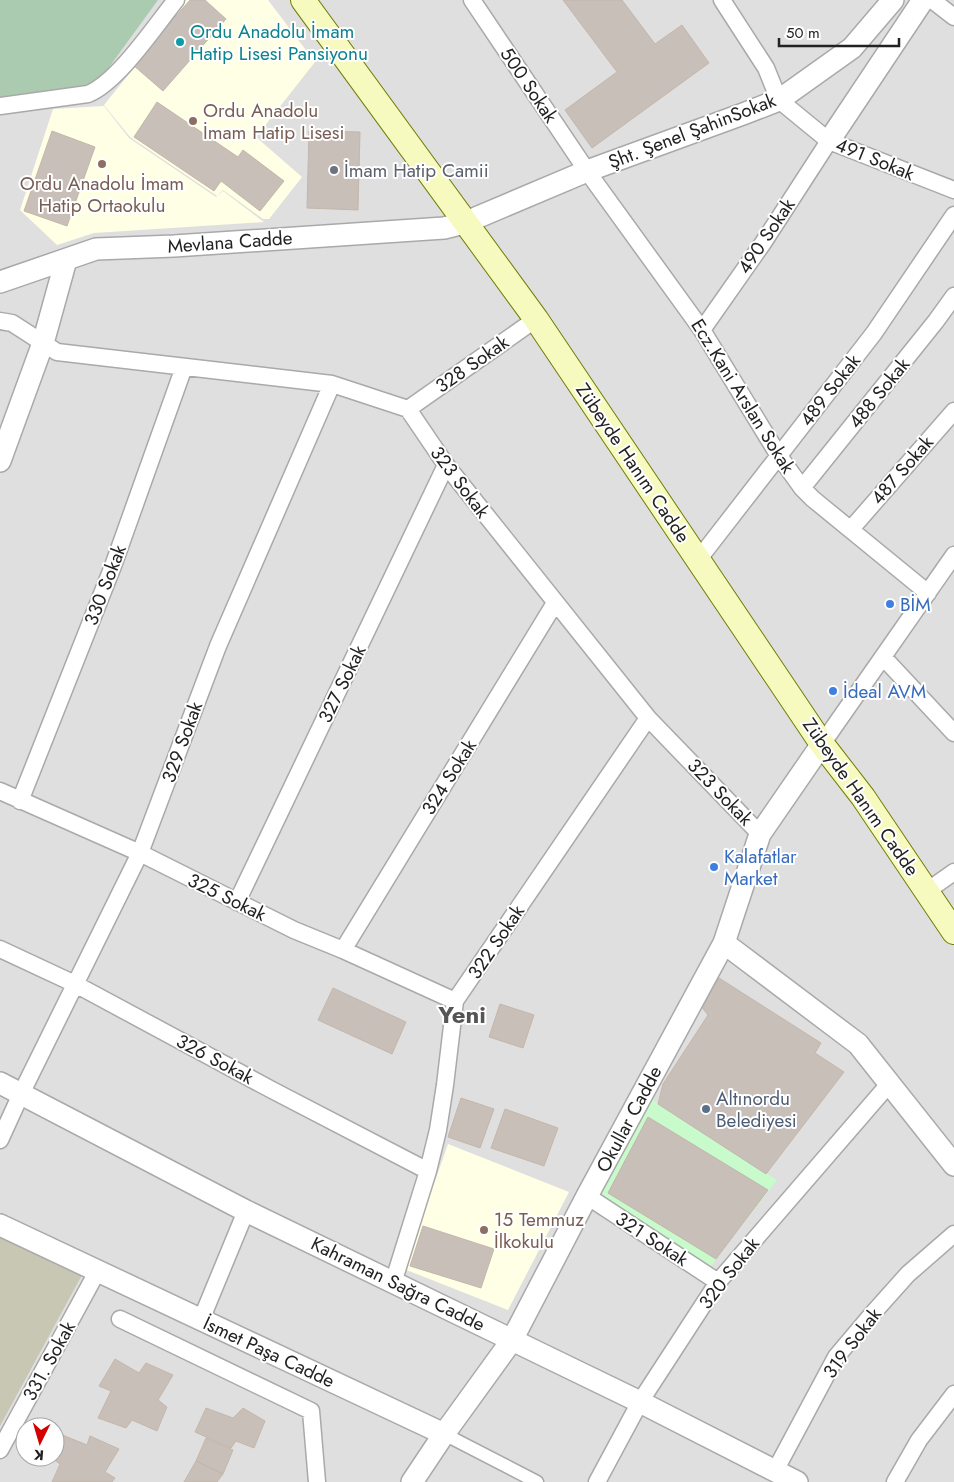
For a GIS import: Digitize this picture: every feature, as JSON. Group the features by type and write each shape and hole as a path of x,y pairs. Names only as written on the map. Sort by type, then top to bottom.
{"main road":[{"name":"Zübeyde Hanım Cadde","path":"303,0 464,223 536,319 822,744 863,797 954,932"}],"street":[{"path":"0,106 88,94 98,90 120,69 176,0"},
{"name":"500 Sokak","path":"472,0 587,171"},
{"path":"722,0 766,68 778,100"},
{"name":"Şht. Şenel ŞahinSokak","path":"464,223 587,171 778,100 852,48 893,0"},
{"path":"829,141 923,0"},
{"path":"932,0 954,17"},
{"name":"491 Sokak","path":"778,100 829,141 954,190"},
{"name":"490 Sokak","path":"702,330 829,141"},
{"name":"Ecz.Kani Arslan Sokak","path":"587,171 702,330 779,456 802,488 813,500 928,593"},
{"name":"489 Sokak","path":"698,560 874,333 954,215"},
{"name":"Mevlana Cadde","path":"0,282 96,249 174,246 444,228 464,223"},
{"path":"0,461 43,343 66,260"},
{"name":"488 Sokak","path":"802,488 930,329 954,296"},
{"name":"328 Sokak","path":"408,409 536,319"},
{"path":"0,321 12,323 57,352 332,384 408,409"},
{"name":"330 Sokak","path":"20,801 113,566 184,367"},
{"name":"329 Sokak","path":"0,1140 140,854 218,646 332,384"},
{"name":"323 Sokak","path":"408,409 446,466 648,718 760,834"},
{"name":"487 Sokak","path":"851,529 954,411"},
{"name":"327 Sokak","path":"238,902 446,466"},
{"path":"822,744 884,658 954,555"},
{"name":"324 Sokak","path":"342,950 555,603"},
{"path":"884,658 954,733"},
{"name":"322 Sokak","path":"393,1282 428,1171 446,1085 455,1001 648,718"},
{"name":"Okullar Cadde","path":"412,1482 444,1434 517,1342 590,1198 726,944 760,834 822,744"},
{"name":"325 Sokak","path":"0,791 140,854 294,930 455,1001"},
{"path":"927,891 954,872"},
{"path":"726,944 858,1044 954,1166"},
{"name":"326 Sokak","path":"0,949 75,984 428,1171"},
{"name":"Kahraman Sağra Cadde","path":"0,1083 246,1211 640,1402 797,1482"},
{"name":"320 Sokak","path":"597,1482 640,1402 718,1282 889,1084"},
{"name":"321 Sokak","path":"590,1198 718,1282"},
{"path":"201,1320 246,1211"},
{"name":"İsmet Paşa Cadde","path":"0,1225 444,1434 537,1482"},
{"name":"319 Sokak","path":"775,1470 836,1357 908,1274 954,1234"},
{"name":"331. Sokak","path":"0,1450 97,1272"},
{"path":"120,1319 311,1411 317,1482"},
{"path":"895,1482 919,1440 954,1394"}],"shaded area":[{"path":"0,0 954,0 954,1482 0,1482"},
{"path":"0,0 158,0 107,70 88,87 0,99"},
{"name":"Ordu Anadolu İmam Hatip Lisesi","path":"185,0 268,0 315,62 256,137 302,177 269,219 263,219 223,190 217,196 130,137 104,105 133,69 131,65"},
{"name":"Ordu Anadolu İmam Hatip Ortaokulu","path":"104,106 129,138 216,197 223,191 264,222 94,233 57,245 20,210 53,109"},
{"name":"15 Temmuz İlkokulu","path":"448,1144 569,1192 508,1310 404,1269"},
{"path":"0,1236 82,1275 0,1426"}],"green space":[{"path":"643,1093 777,1180 705,1274 595,1193"}],"building":[{"name":"Ordu Anadolu İmam Hatip Lisesi Pansiyonu","path":"190,0 205,0 226,19 163,91 133,65"},
{"path":"563,0 622,0 655,44 682,25 709,63 592,148 565,110 617,72"},
{"path":"157,102 238,157 243,150 284,181 260,211 221,181 214,191 134,137"},
{"path":"52,131 95,147 67,226 24,211"},
{"name":"İmam Hatip Camii","path":"309,131 360,132 358,210 307,208"},
{"path":"719,978 821,1043 815,1053 844,1072 766,1174 658,1104 663,1084 708,1015 700,1005"},
{"path":"333,988 406,1022 392,1054 318,1020"},
{"path":"500,1004 534,1015 523,1048 489,1037"},
{"path":"461,1098 494,1109 480,1148 448,1137"},
{"path":"505,1109 558,1128 544,1166 491,1148"},
{"path":"648,1117 768,1190 716,1259 608,1193"},
{"path":"423,1226 494,1249 481,1288 410,1266"},
{"path":"115,1359 139,1373 146,1363 173,1375 158,1400 167,1407 157,1431 132,1420 126,1428 98,1418 111,1391 99,1386"},
{"path":"206,1408 233,1418 243,1408 265,1421 254,1448 236,1441 231,1448 195,1432"},
{"path":"65,1436 87,1445 90,1436 119,1449 105,1472 115,1478 112,1482 52,1482 59,1467 65,1467"},
{"path":"206,1438 233,1450 223,1474 196,1461"},
{"path":"196,1461 223,1474 217,1482 184,1482"}],"place":[{"name":"Ordu Anadolu İmam Hatip Lisesi Pansiyonu","path":"180,42"},
{"name":"Ordu Anadolu İmam Hatip Lisesi","path":"193,121"},
{"name":"Ordu Anadolu İmam Hatip Ortaokulu","path":"102,164"},
{"name":"İmam Hatip Camii","path":"334,170"},
{"name":"BİM","path":"890,604"},
{"name":"İdeal AVM","path":"833,691"},
{"name":"Kalafatlar Market","path":"714,867"},
{"name":"Altınordu Belediyesi","path":"706,1109"},
{"name":"15 Temmuz İlkokulu","path":"484,1230"}],"district":[{"name":"Yeni","path":"462,1014"}]}
